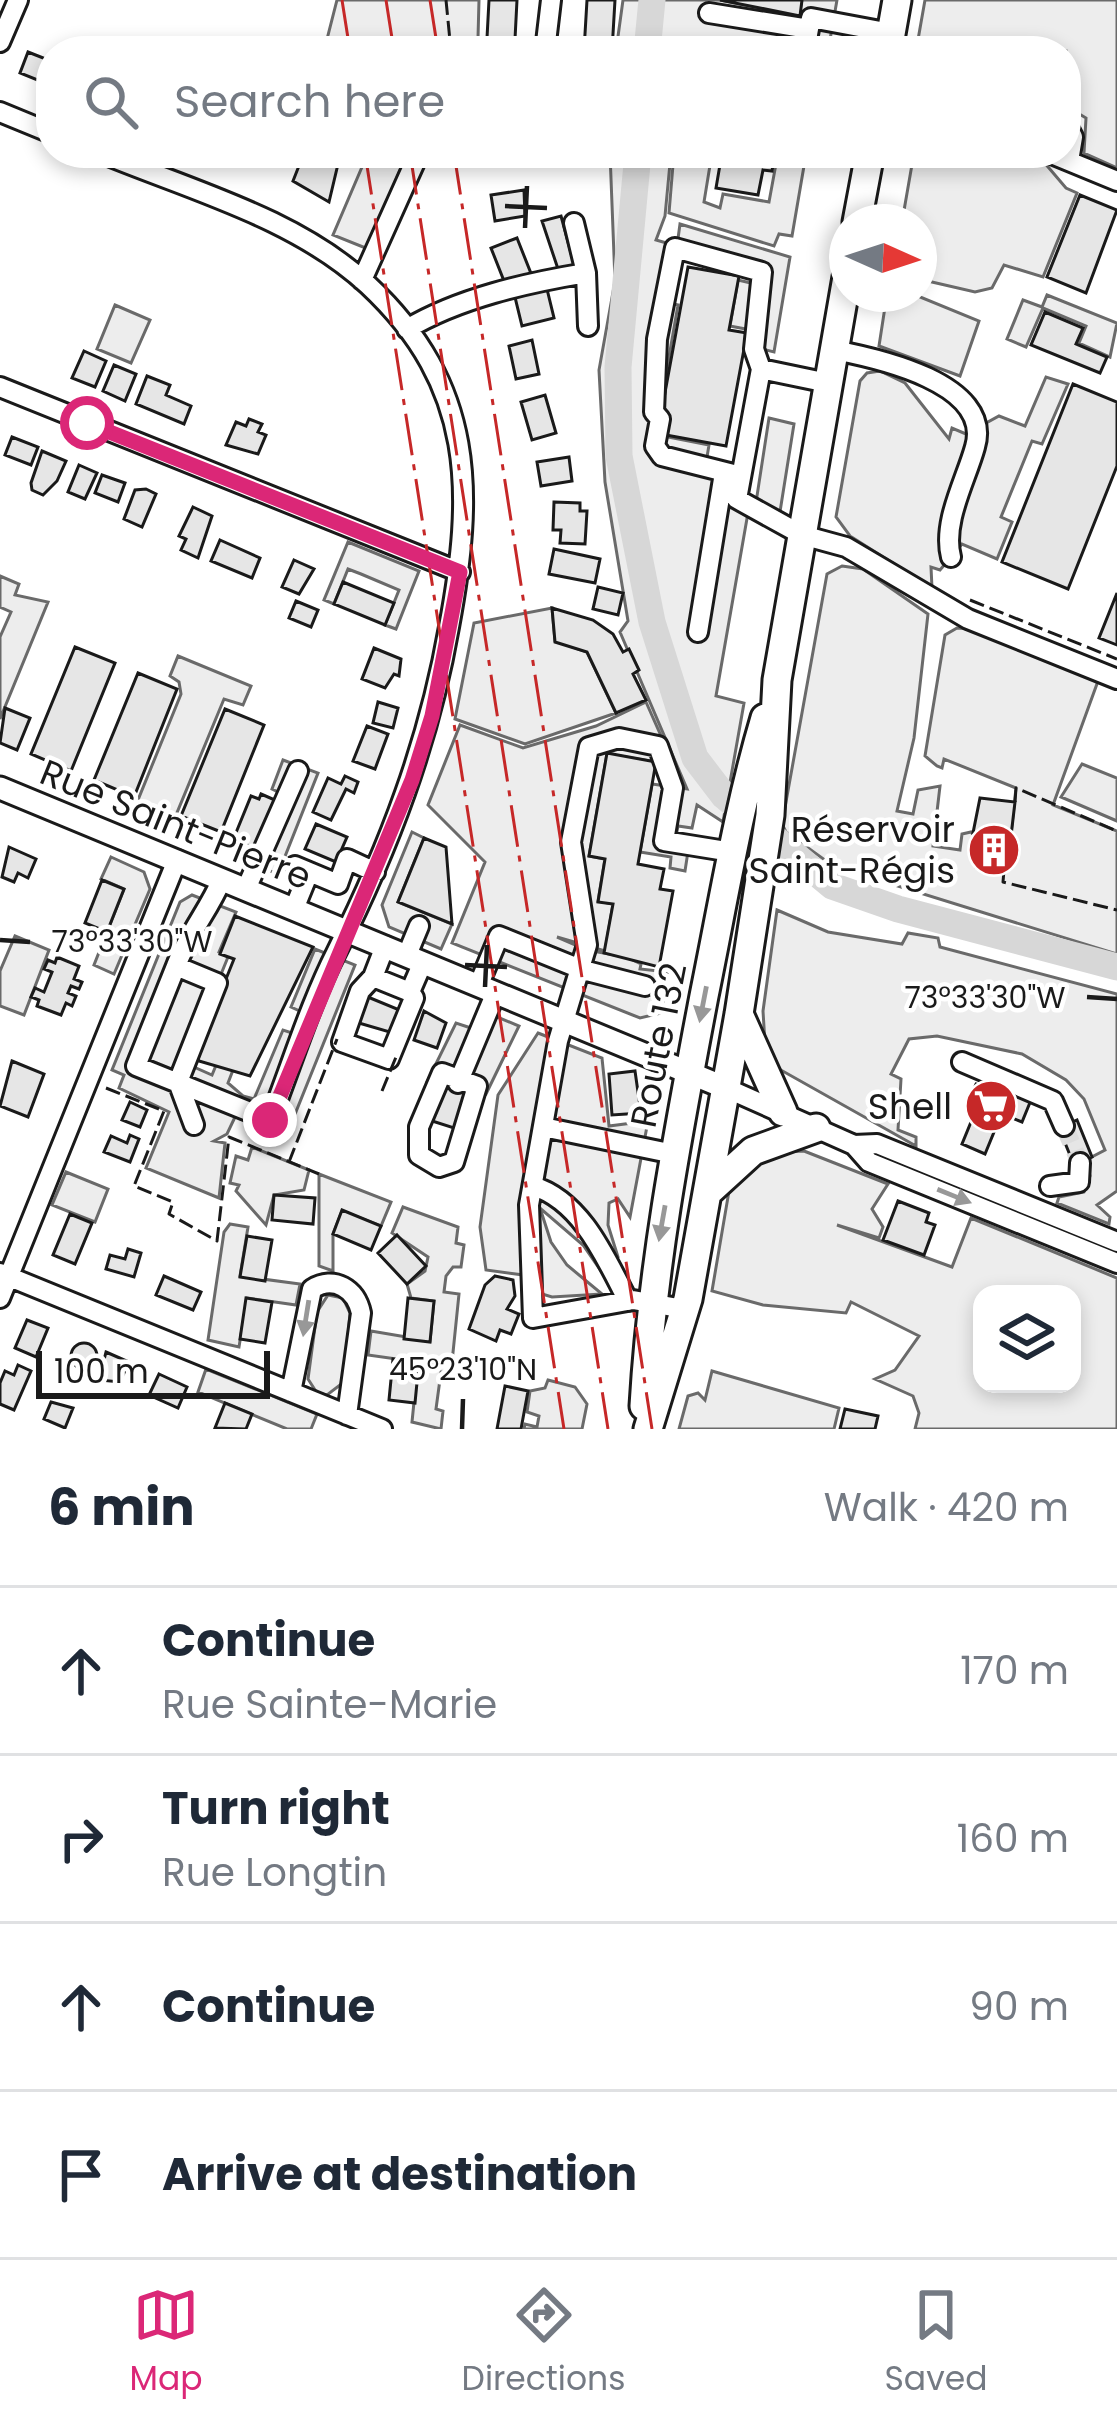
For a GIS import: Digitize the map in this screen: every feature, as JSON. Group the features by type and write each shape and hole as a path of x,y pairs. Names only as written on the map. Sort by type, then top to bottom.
{"highway":[{"path":"890,36 897,0"},
{"path":"860,204 867,168"},
{"name":"Route 132","path":"645,1429 684,1310 739,1014 770,815 777,680 841,312"},
{"name":"Route 132","path":"645,1429 639,1302 674,1154 743,792 777,680"},
{"path":"739,1014 783,1112"},
{"path":"706,1193 753,1151 816,1127"}],"main road":[{"name":"Rue Saint-Pierre","path":"0,788 726,1088"}],"street":[{"path":"0,42 18,0"},
{"path":"547,36 551,0"},
{"path":"811,36 825,0"},
{"path":"709,13 815,25 863,36"},
{"path":"0,112 36,127"},
{"path":"1081,166 1117,181"},
{"path":"137,168 278,226 362,280 407,329 440,383 460,439 466,494 460,572 425,739 375,872 350,932 338,948 270,1120 136,1066 194,922 222,879"},
{"path":"362,280 412,168"},
{"path":"574,223 586,273 588,326"},
{"path":"698,632 761,369 754,347 762,272 675,248 657,339 656,446 662,456 733,474"},
{"path":"407,329 431,315 531,282 586,273"},
{"path":"834,350 920,373 943,385 974,419 977,440 959,493 951,556"},
{"path":"761,369 828,383"},
{"path":"0,387 460,572"},
{"path":"733,474 737,500 802,535 846,547 968,619 1117,679"},
{"path":"684,1310 639,1302 533,1318 533,1186 566,1021 587,945 572,842 589,747 619,738 658,746 674,788 664,841 732,852"},
{"path":"246,889 298,772"},
{"path":"294,908 309,865 338,884 347,859 375,872"},
{"path":"0,1298 4,1275 177,860"},
{"path":"410,992 419,926"},
{"path":"459,1081 500,936 583,970 645,986"},
{"path":"374,977 414,998 388,1060 342,1042 385,946"},
{"path":"176,966 217,983 178,1082 194,1125"},
{"path":"962,1062 1053,1100 1064,1126"},
{"path":"442,1073 459,1081 477,1086 454,1162 439,1167 419,1155 416,1140 442,1073"},
{"path":"726,1088 854,1145 869,1162 1117,1263"},
{"path":"543,1127 674,1154"},
{"path":"854,1145 877,1144 1117,1242"},
{"path":"1051,1186 1079,1182 1080,1162"},
{"path":"533,1186 556,1195 639,1302"},
{"path":"4,1275 382,1429"},
{"path":"291,1392 312,1288 320,1283 346,1287 357,1297 361,1312 347,1414"}],"shaded area":[{"path":"337,0 479,0 478,36 328,36"},
{"path":"623,0 720,0 799,16 802,0 837,0 831,36 618,36"},
{"path":"925,0 1117,0 1117,168 1084,153 1081,36 919,36"},
{"path":"362,168 401,168 368,249 333,235"},
{"path":"611,168 670,168 665,216 656,240 677,246 680,224 790,257 774,352 754,347 756,331 730,326 738,280 751,283 751,276 678,252 664,302 678,305 660,409 663,436 709,445 707,457 724,464 720,503 749,507 716,696 744,703 723,822 697,805 692,828 678,826 675,842 689,845 685,871 670,868 671,857 640,852 652,784 687,789 620,632 628,621 605,482 599,370 615,281"},
{"path":"673,168 710,168 704,202 720,208 723,194 769,202 775,168 804,168 792,236 779,234 774,246 669,213"},
{"path":"911,168 1049,168 1077,193 1043,277 1004,265 992,288 975,292 937,283 937,204 905,204"},
{"path":"1047,295 1117,323 1110,357 1079,343 1086,326 1043,308 1026,347 1007,339 1023,300 1042,307"},
{"path":"937,304 979,321 960,376 879,346 884,312 937,312"},
{"path":"115,305 150,320 131,363 97,349"},
{"path":"880,371 905,383 949,439 952,428 966,434 999,416 1025,426 1046,377 1068,384 1042,444 1032,441 1001,517 1012,522 997,559 962,544 940,570 931,567 932,588 850,536 836,517 860,381 867,373"},
{"path":"769,418 794,424 779,518 755,509"},
{"path":"348,542 419,571 396,629 385,625 399,590 361,574 348,569 334,604 324,600"},
{"path":"842,566 863,569 928,614 914,738 897,811 913,814 918,790 940,786 933,846 960,850 962,834 971,832 978,840 976,867 1007,870 1016,788 944,759 942,768 925,756 945,635 957,628 970,629 1098,681 1053,805 1117,831 1117,954 833,866 786,832 782,824 827,574"},
{"path":"0,576 19,584 15,595 48,602 0,719 0,637 11,612 0,607"},
{"path":"552,608 555,641 587,652 616,713 525,744 455,719 474,623"},
{"path":"178,656 251,686 243,705 224,699 176,815 138,800 181,694 179,682 170,676"},
{"path":"646,702 669,754 656,762 607,754 589,856 605,859 598,901 613,904 605,951 557,937 587,950 626,957 641,964 640,969 668,972 661,1013 640,1018 452,943 485,862 428,805 460,725 523,748 596,726"},
{"path":"283,760 318,773 278,874 252,864 280,793 272,789"},
{"path":"1082,764 1117,778 1117,821 1061,797"},
{"path":"412,832 424,838 398,902 452,924 441,949 389,927 382,905"},
{"path":"111,857 144,872 150,889 114,974 94,965 124,889 101,879"},
{"path":"192,895 236,912 219,952 228,957 185,1063 212,1075 217,1063 233,1070 228,1083 243,1096 254,1099 283,1030 295,1034 304,1013 291,1007 315,949 355,965 287,1134 236,1115 227,1134 214,1141 225,1143 219,1198 146,1168 169,1112 119,1088 124,1075 112,1070 180,902"},
{"path":"777,910 828,932 902,944 908,933 938,938 940,947 1117,994 1117,1191 1097,1205 1110,1217 1109,1224 1057,1203 1059,1197 1084,1192 1090,1176 1086,1160 1105,1150 1084,1099 1066,1080 1022,1054 937,1036 909,1039 891,1074 901,1079 898,1130 916,1137 916,1146 779,1069 765,1043 763,1011"},
{"path":"15,936 49,950 24,1015 0,1006 0,971"},
{"path":"478,1009 519,1026 486,1094 438,1076 435,1085 427,1082 456,1023 471,1028"},
{"path":"538,1033 602,1058 609,1126 648,1121 630,1217 618,1199 609,1203 608,1225 618,1257 601,1271 583,1245 540,1208 551,1242 567,1265 602,1294 552,1297 532,1291 523,1275 486,1270 480,1227 498,1095"},
{"path":"252,1147 309,1170 304,1190 274,1195 266,1225 236,1191 239,1185 230,1183 236,1156 248,1160"},
{"path":"804,1151 888,1184 872,1209 883,1227 879,1238 837,1225 952,1267 971,1218 1117,1278 1117,1429 915,1429 919,1413 913,1396 875,1379 895,1370 919,1336 851,1302 846,1313 763,1305 712,1291 729,1191 748,1165 784,1152"},
{"path":"66,1172 108,1189 95,1222 52,1205"},
{"path":"319,1174 391,1202 381,1226 342,1211 333,1234 333,1271 319,1266"},
{"path":"403,1207 458,1227 456,1243 464,1245 461,1267 453,1267 446,1276 444,1292 459,1294 451,1372 441,1372 436,1409 443,1411 441,1429 412,1422 418,1362 368,1355 371,1331 430,1341 434,1301 411,1298 407,1284 425,1271 428,1257 392,1233"},
{"path":"230,1224 248,1227 240,1276 300,1284 296,1305 247,1298 239,1347 208,1340 224,1232"},
{"path":"328,1295 343,1298 350,1313 344,1382 327,1395 317,1393 308,1379 317,1312"},
{"path":"206,1369 317,1414 311,1429 287,1429 198,1392"},
{"path":"712,1371 839,1408 834,1429 679,1429 688,1396 698,1393 705,1400"},
{"path":"548,1380 575,1387 587,1404 582,1429 524,1429 525,1424 537,1427 539,1416 527,1412 530,1391 545,1388"}],"building":[{"path":"489,0 517,0 515,36 487,36"},
{"path":"587,0 615,0 613,36 585,36"},
{"path":"720,0 802,0 800,16"},
{"path":"28,52 36,55 36,79 20,73"},
{"path":"298,168 337,168 329,202 293,181"},
{"path":"719,168 772,168 763,170 758,195 716,188"},
{"path":"524,190 525,216 495,221 491,195"},
{"path":"1080,195 1117,210 1086,293 1047,277"},
{"path":"561,216 575,268 559,272 542,221"},
{"path":"517,238 532,276 506,286 491,248"},
{"path":"688,267 739,276 729,330 747,333 726,446 666,435 669,419 662,409"},
{"path":"546,285 554,318 522,326 514,293"},
{"path":"1045,312 1083,328 1076,344 1107,357 1100,373 1031,345"},
{"path":"532,340 539,374 516,379 509,346"},
{"path":"84,351 106,361 95,387 72,378"},
{"path":"114,365 136,374 125,401 103,391"},
{"path":"147,376 170,385 166,395 191,406 184,424 136,404"},
{"path":"1073,384 1117,402 1117,466 1068,589 1002,562"},
{"path":"545,395 556,433 532,440 521,402"},
{"path":"249,419 262,424 258,432 266,435 258,454 226,445 236,422 246,426"},
{"path":"12,437 38,447 31,465 5,455"},
{"path":"42,451 66,461 57,481 43,495 32,490 31,483"},
{"path":"569,457 572,481 541,486 537,462"},
{"path":"79,465 97,473 85,499 68,492"},
{"path":"102,475 125,483 118,502 95,493"},
{"path":"135,490 156,494 142,527 124,519"},
{"path":"554,502 580,503 580,511 587,511 585,544 560,543 561,530 553,530"},
{"path":"193,507 212,516 198,558 181,550 186,539 179,536"},
{"path":"220,540 260,558 252,578 211,561"},
{"path":"554,549 600,559 595,583 549,574"},
{"path":"294,560 314,569 299,594 282,587"},
{"path":"343,582 394,603 385,625 334,604"},
{"path":"598,587 623,593 618,615 593,609"},
{"path":"1117,593 1117,645 1099,638"},
{"path":"296,601 318,610 311,627 289,618"},
{"path":"552,608 593,620 613,634 623,652 629,649 639,670 633,674 646,700 616,713 587,652 555,642"},
{"path":"75,647 115,663 71,771 31,754"},
{"path":"374,648 401,659 399,676 394,674 385,688 362,679"},
{"path":"138,673 177,689 134,797 94,780"},
{"path":"378,702 398,708 393,728 373,723"},
{"path":"5,708 30,718 17,750 0,743"},
{"path":"225,709 264,725 221,832 181,816"},
{"path":"367,726 388,734 375,769 353,761"},
{"path":"607,753 656,762 638,864 664,869 660,889 673,891 659,967 604,953 613,904 598,902 605,859 589,856"},
{"path":"345,776 358,782 354,793 346,789 331,820 313,812 328,778 341,784"},
{"path":"261,794 275,800 255,848 233,840 251,796 259,799"},
{"name":"Réservoir Saint-Régis","path":"980,798 1015,802 1007,870 977,867 981,833 973,833"},
{"path":"316,824 347,837 336,862 305,849"},
{"path":"424,838 446,847 452,924 398,902"},
{"path":"9,847 36,859 28,878 18,873 14,882 2,877"},
{"path":"102,880 124,889 107,932 85,923"},
{"path":"235,916 313,947 250,1076 199,1061 196,1054 234,959 220,954"},
{"path":"57,957 79,966 74,979 82,982 79,989 71,986 68,993 76,996 61,1015 37,1006 39,1000 31,997 35,988 44,992 52,972 44,969 48,960 55,963"},
{"path":"363,995 402,1011 393,1033 352,1021"},
{"path":"424,1011 446,1023 437,1048 414,1040"},
{"path":"12,1061 44,1074 28,1117 0,1106"},
{"path":"635,1071 641,1113 612,1115 609,1074"},
{"path":"444,1078 472,1088 457,1129 429,1120"},
{"path":"976,1084 1031,1100 1022,1122 969,1101"},
{"path":"130,1102 147,1110 140,1127 122,1120"},
{"name":"Shell","path":"978,1105 1001,1115 985,1154 962,1144"},
{"path":"1077,1120 1092,1157 1074,1165 1059,1128"},
{"path":"130,1135 139,1139 130,1162 104,1152 111,1136 127,1143"},
{"path":"274,1195 315,1198 313,1224 272,1220"},
{"path":"898,1201 929,1213 926,1222 935,1225 924,1255 883,1240"},
{"path":"342,1210 381,1226 371,1250 333,1234"},
{"path":"70,1214 92,1223 75,1264 53,1255"},
{"path":"397,1235 426,1266 407,1284 378,1253"},
{"path":"247,1236 272,1240 265,1281 240,1277"},
{"path":"128,1249 141,1253 134,1277 106,1269 110,1255 125,1259"},
{"path":"164,1276 201,1292 193,1310 156,1295"},
{"path":"495,1276 513,1280 515,1296 507,1309 519,1314 511,1334 500,1330 496,1341 469,1329 485,1285"},
{"path":"246,1298 272,1302 265,1343 240,1339"},
{"path":"408,1298 434,1301 430,1342 404,1339"},
{"path":"27,1320 48,1328 36,1357 15,1348"},
{"path":"84,1343 94,1346 94,1366 84,1369 74,1366 71,1356 74,1346"},
{"path":"106,1352 129,1362 120,1382 99,1380"},
{"path":"393,1359 419,1362 415,1403 389,1400"},
{"path":"18,1365 31,1371 14,1410 0,1404 0,1383 5,1371 14,1375"},
{"path":"159,1374 187,1387 178,1408 149,1395"},
{"path":"505,1386 528,1391 521,1429 497,1429"},
{"path":"51,1402 73,1408 65,1428 44,1419"},
{"path":"225,1403 252,1414 246,1429 215,1428"},
{"path":"845,1409 878,1416 875,1429 840,1429"}],"waterway":[{"path":"648,36 652,0"},
{"path":"637,168 618,367 619,456 652,622 695,758 724,796 832,886 898,909 1117,967"}],"tunnel":[{"path":"1064,1126 1080,1163"}],"fence":[{"path":"446,0 450,36"},
{"path":"970,600 1117,659"},
{"path":"1015,802 1016,788 1117,831"},
{"path":"1004,870 1003,882 1117,910"},
{"path":"289,1162 337,1039"},
{"path":"382,1091 396,1057"},
{"path":"106,1088 164,1111 134,1186 173,1202 169,1214 217,1241 229,1137 319,1174"}],"power":[{"path":"342,0 348,36"},
{"path":"386,0 392,36"},
{"path":"430,0 436,36"},
{"path":"367,168 564,1429"},
{"path":"412,168 608,1429"},
{"path":"456,168 652,1429"}],"place":[{"name":"Réservoir Saint-Régis","path":"994,850"},
{"name":"Shell","path":"991,1106"}],"route":[{"path":"87,423 460,572 432,716 412,780 270,1120"}]}
